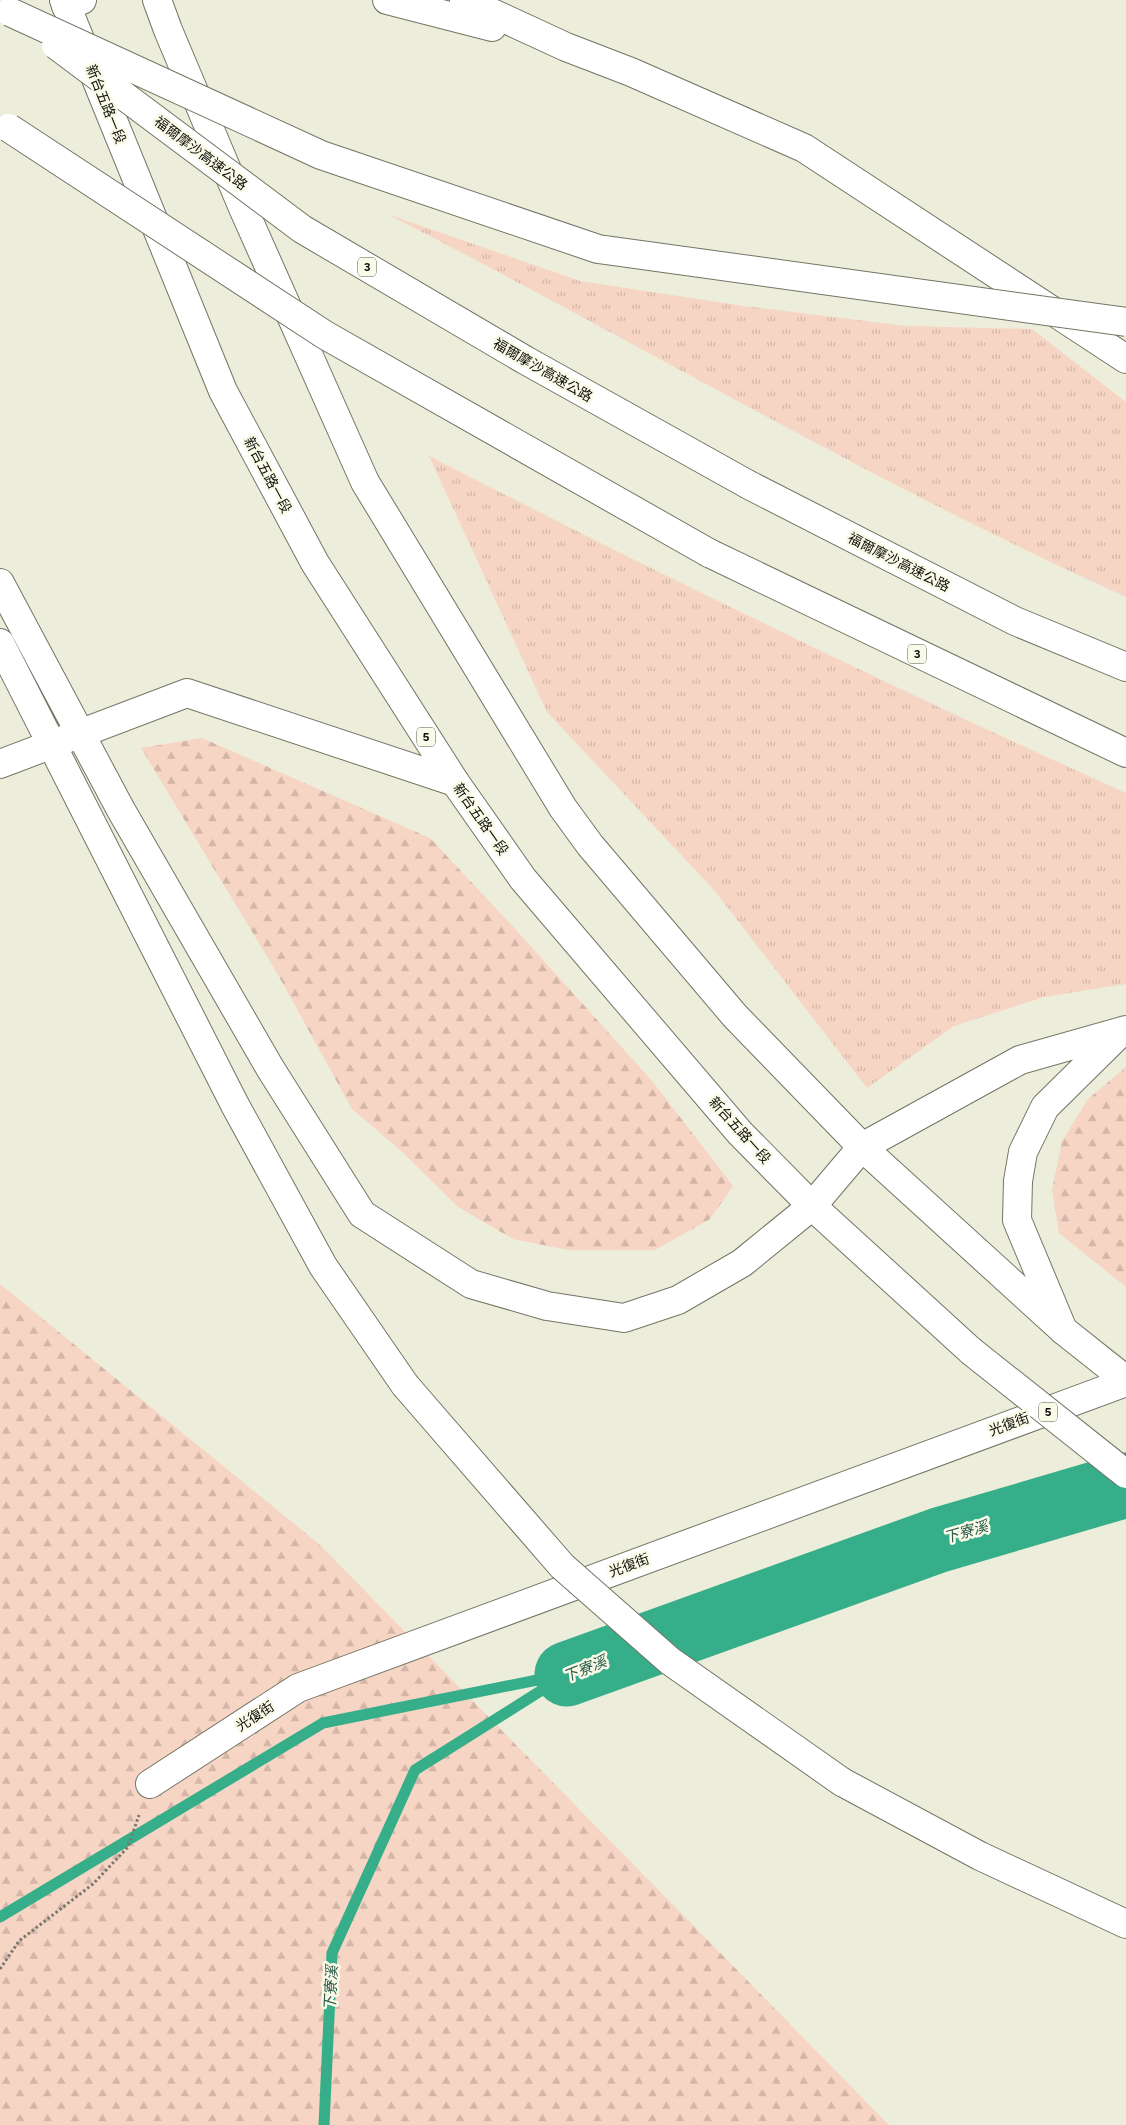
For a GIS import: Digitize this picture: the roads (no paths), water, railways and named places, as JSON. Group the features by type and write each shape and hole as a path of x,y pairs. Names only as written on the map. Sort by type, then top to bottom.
{"main road":[{"path":"157,0 243,208 365,482 558,800 590,845 735,1016 862,1147 1063,1330 1126,1381"},
{"path":"386,0 566,47"},
{"path":"464,0 566,47 630,72 804,148 1126,359"},
{"name":"新台五路一段","path":"71,2 223,391 315,563 454,782 523,879 740,1134 812,1206 971,1351 1126,1474"},
{"path":"5,8 321,155 598,249 1126,322"},
{"name":"福爾摩沙高速公路","path":"5,8 302,229 524,360 749,485 1015,621 1126,667"},
{"name":"3","path":"4,125 325,335 709,553 1126,753"},
{"path":"0,583 121,810 270,1068 362,1214 471,1284 547,1306 624,1318 678,1300 742,1262 812,1206 862,1147 1020,1060 1124,1031"},
{"path":"0,643 235,1105 323,1266 405,1385 562,1566 670,1661 842,1782 980,1856 1126,1924"},
{"path":"0,764 187,693 454,782"},
{"path":"1063,1330 1017,1220 1018,1181 1023,1152 1045,1107 1124,1031"},
{"name":"光復街","path":"150,1784 298,1688 1126,1381"}],"waterway":[{"name":"下寮溪","path":"567,1674 939,1540 1126,1485"},
{"path":"0,1917 323,1723 567,1674"},
{"name":"下寮溪","path":"324,2125 332,1953 415,1770 561,1678"}]}
